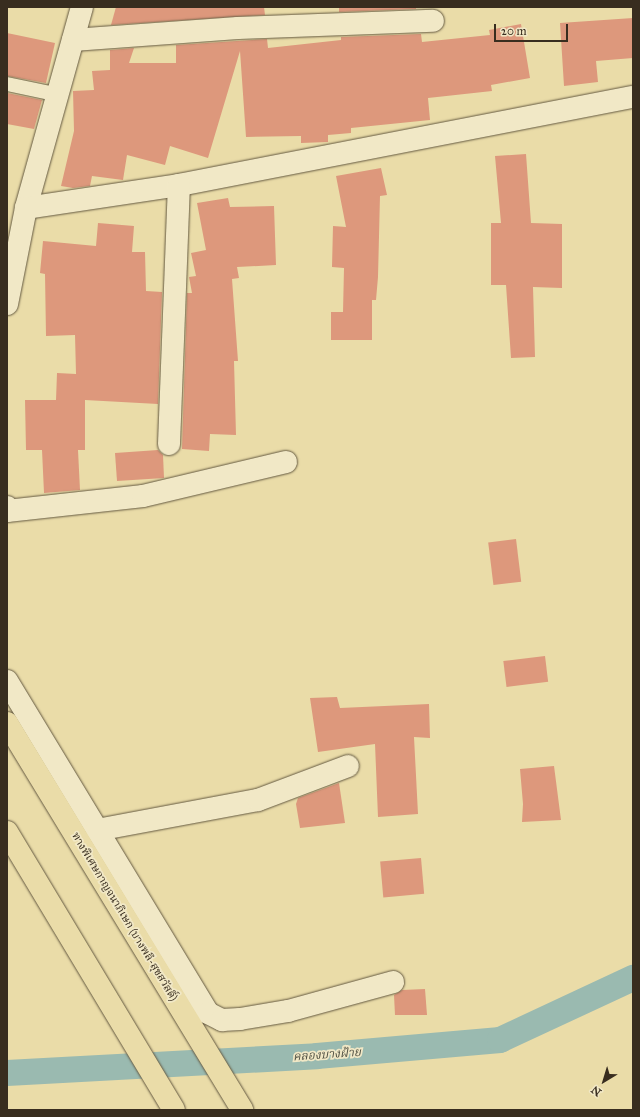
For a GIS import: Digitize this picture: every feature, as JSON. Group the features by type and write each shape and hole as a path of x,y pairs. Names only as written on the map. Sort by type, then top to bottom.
{"highway":[{"name":"ทางพิเศษกาญจนาภิเษก (บางพลี-สุขสวัสดิ์)","path":"7,724 242,1110"},
{"path":"7,832 174,1110"}],"street":[{"path":"7,304 26,208 59,95 82,7"},
{"path":"73,40 238,28 433,21"},
{"path":"26,208 179,185 633,97"},
{"path":"169,444 179,185"},
{"path":"7,507 7,511 143,496 286,462"},
{"path":"7,681 201,1006 214,1018 240,1019 288,1011 392,982"},
{"path":"97,830 258,800 348,766"}],"lane":[{"path":"7,84 59,95"}],"building":[{"path":"116,7 264,7 265,15 111,25"},
{"path":"339,7 416,7 416,9 339,12"},
{"path":"633,18 633,58 596,61 598,82 564,86 560,23"},
{"path":"521,24 530,78 491,85 492,91 428,98 430,120 351,128 351,133 328,135 328,142 301,143 301,136 246,137 240,51 208,158 170,146 165,165 127,155 123,180 92,176 90,186 73,188 61,186 74,131 73,91 94,90 92,71 110,70 110,50 134,48 129,63 176,63 176,45 267,39 268,48 341,40 341,37 421,34 422,42 490,35 489,30"},
{"path":"7,33 55,43 46,83 7,76"},
{"path":"7,93 42,100 34,129 7,124"},
{"path":"526,154 531,223 562,224 562,288 533,287 535,357 511,358 506,285 491,285 491,223 501,223 495,156"},
{"path":"381,168 387,195 380,196 378,277 376,300 372,300 372,340 331,340 331,312 343,312 344,268 332,267 333,226 346,227 336,176"},
{"path":"228,198 230,207 274,206 276,265 237,267 239,278 232,279 238,361 234,361 236,435 210,434 209,451 182,449 187,293 192,293 189,277 196,276 191,253 206,250 197,203"},
{"path":"98,223 134,226 132,252 145,252 146,291 162,292 158,404 85,400 85,450 78,450 80,490 44,493 42,450 26,450 25,400 56,400 57,373 76,374 75,335 46,336 45,274 40,273 43,241 96,246"},
{"path":"158,450 163,455 164,478 117,481 115,453"},
{"path":"516,539 521,582 493,585 488,542"},
{"path":"545,656 548,682 506,687 503,661"},
{"path":"337,697 340,708 429,704 430,738 414,737 418,814 378,817 375,744 318,752 310,698"},
{"path":"554,766 561,820 522,822 523,804 520,769"},
{"path":"339,783 345,823 300,828 296,804 298,798"},
{"path":"421,858 424,894 383,897 380,862"},
{"path":"425,989 427,1015 395,1015 394,995 402,990"}],"waterway":[{"name":"คลองบางฝ้าย","path":"7,1073 317,1056 500,1040 633,978"}]}
